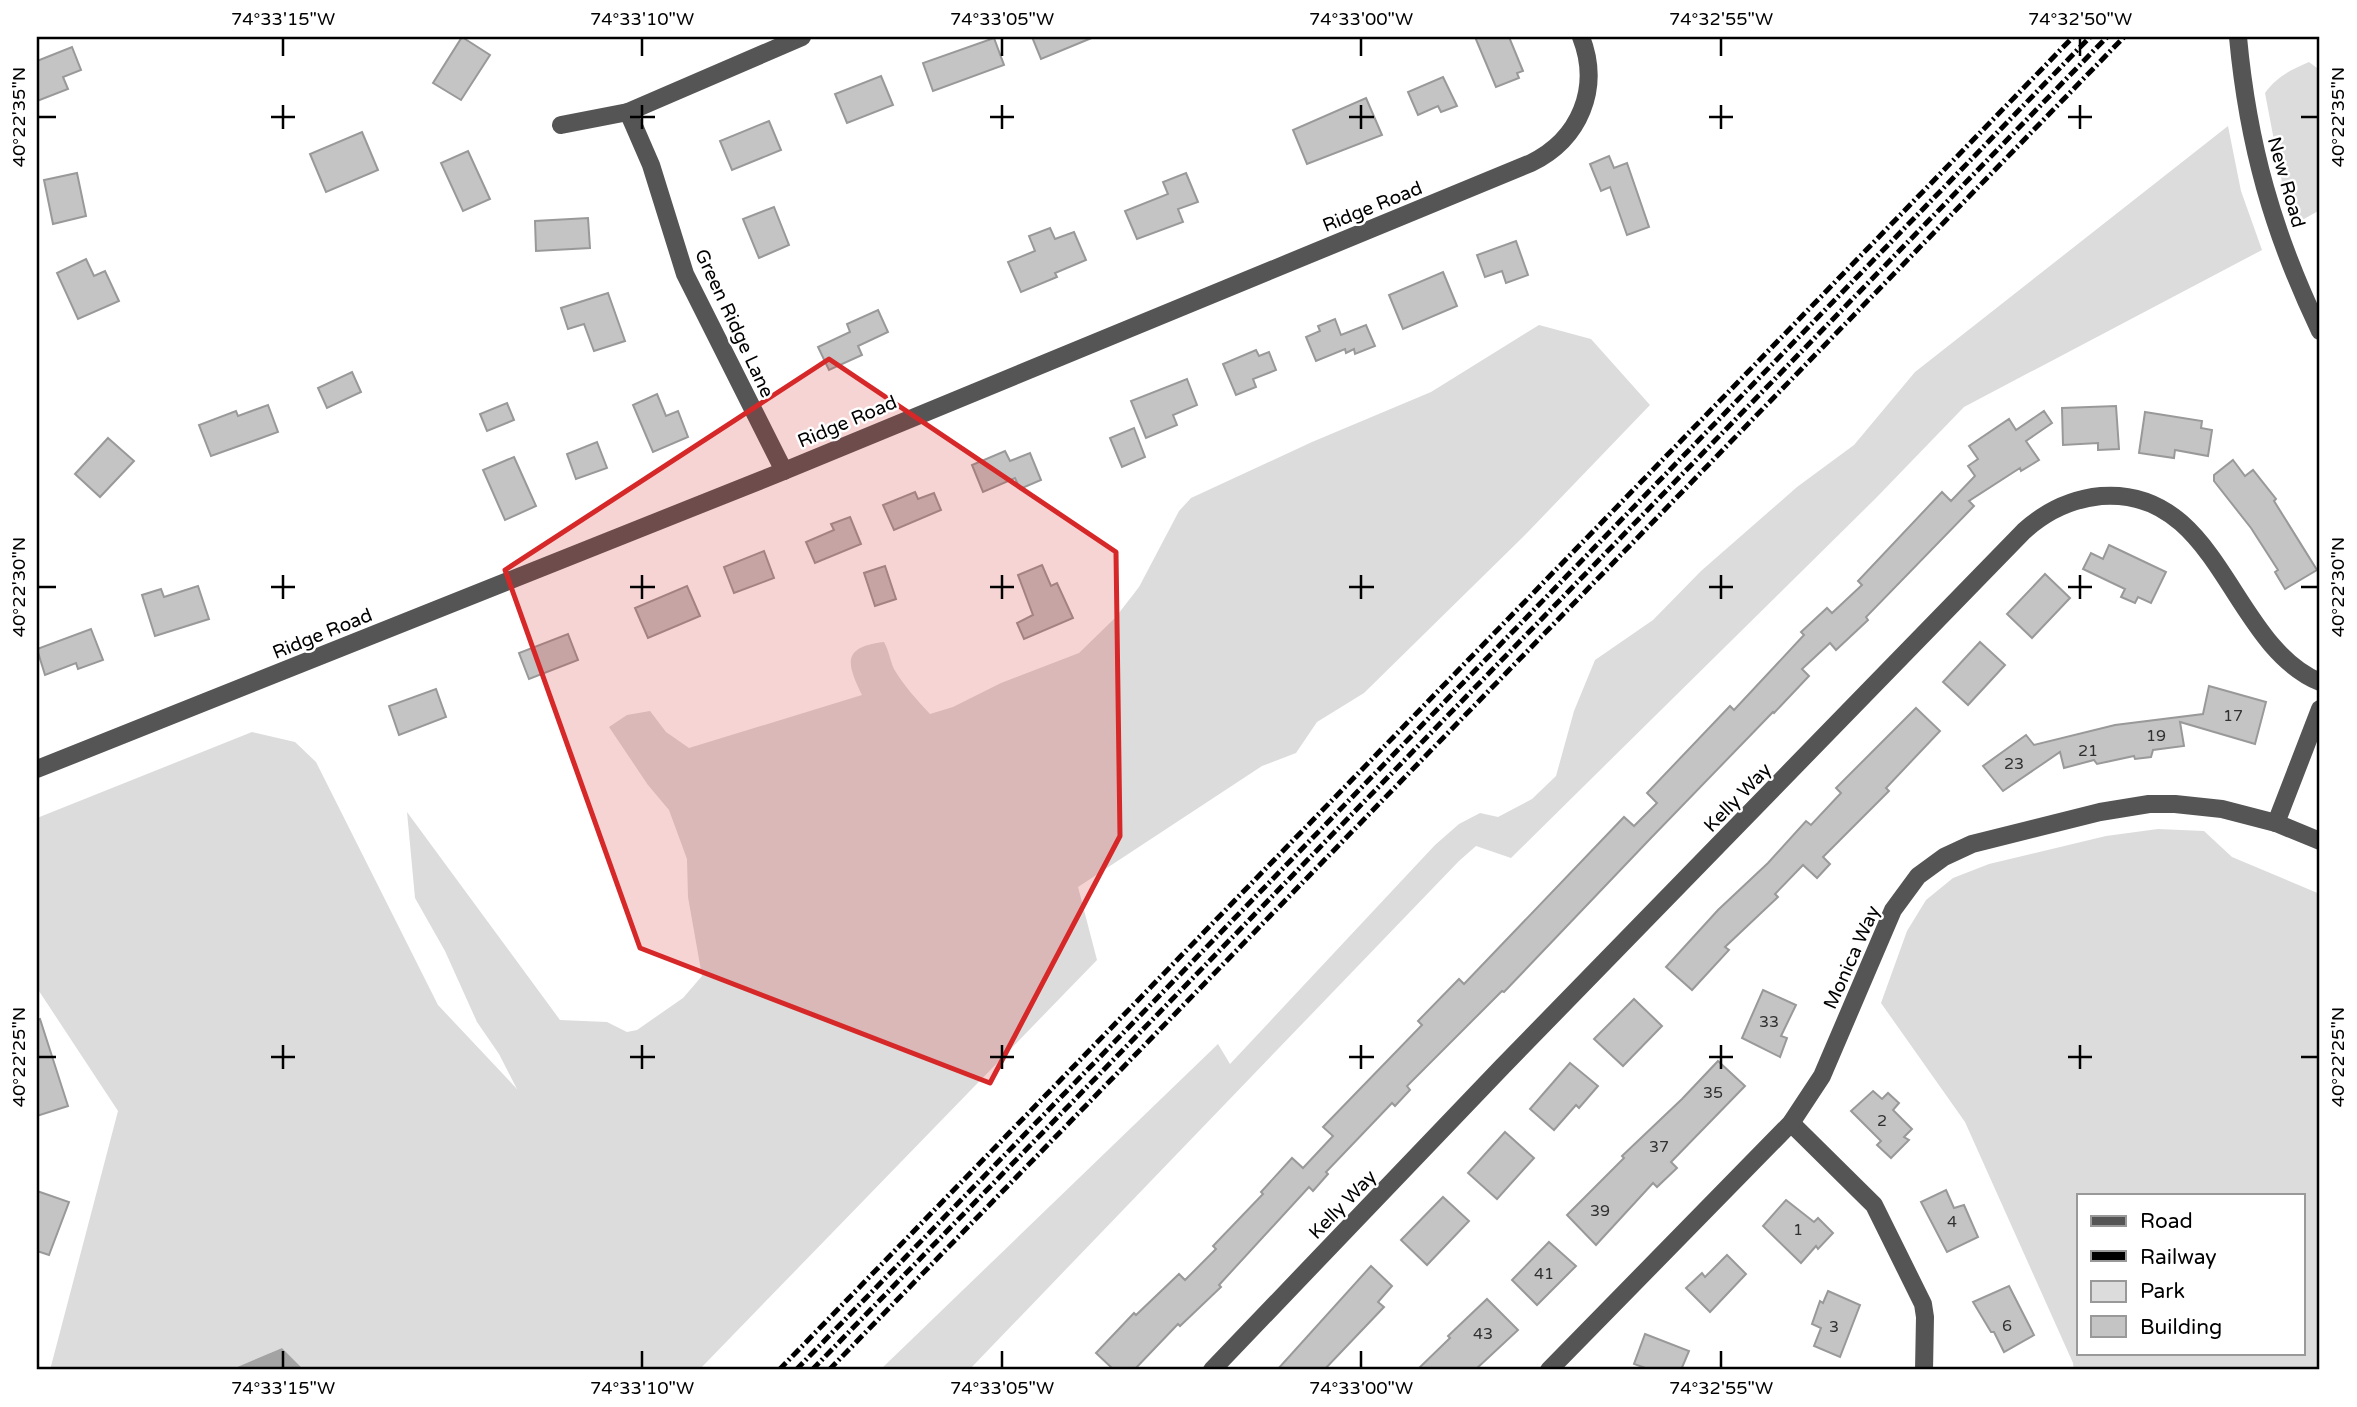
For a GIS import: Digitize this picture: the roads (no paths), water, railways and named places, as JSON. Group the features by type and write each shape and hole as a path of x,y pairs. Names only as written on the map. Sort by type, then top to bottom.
{"street":[{"path":"561,125 628,111 802,37"},
{"name":"Ridge Road","path":"37,769 784,471 1539,159 1555,149 1568,136 1584,107 1590,75 1581,37"},
{"name":"New Road","path":"2238,37 2246,107 2263,188 2292,267 2320,331"},
{"name":"Green Ridge Lane","path":"628,111 651,165 685,274 784,471"},
{"name":"Kelly Way","path":"1212,1370 2015,541 2051,510 2083,499 2105,496 2139,500 2170,514 2188,528 2202,545 2276,650 2298,670 2320,681"},
{"path":"2276,823 2320,709"},
{"name":"Monica Way","path":"1560,1367 1791,1123 1822,1076 1893,911 1918,876 1944,857 1972,845 2130,806 2175,804 2222,809 2276,823 2320,841"},
{"path":"1791,1123 1866,1195 1880,1215 1922,1300 1925,1317 1924,1370"}],"railway":[{"path":"779,1370 2073,37"},
{"path":"796,1370 2090,37"},
{"path":"812,1370 2107,37"},
{"path":"829,1370 2124,37"}]}
